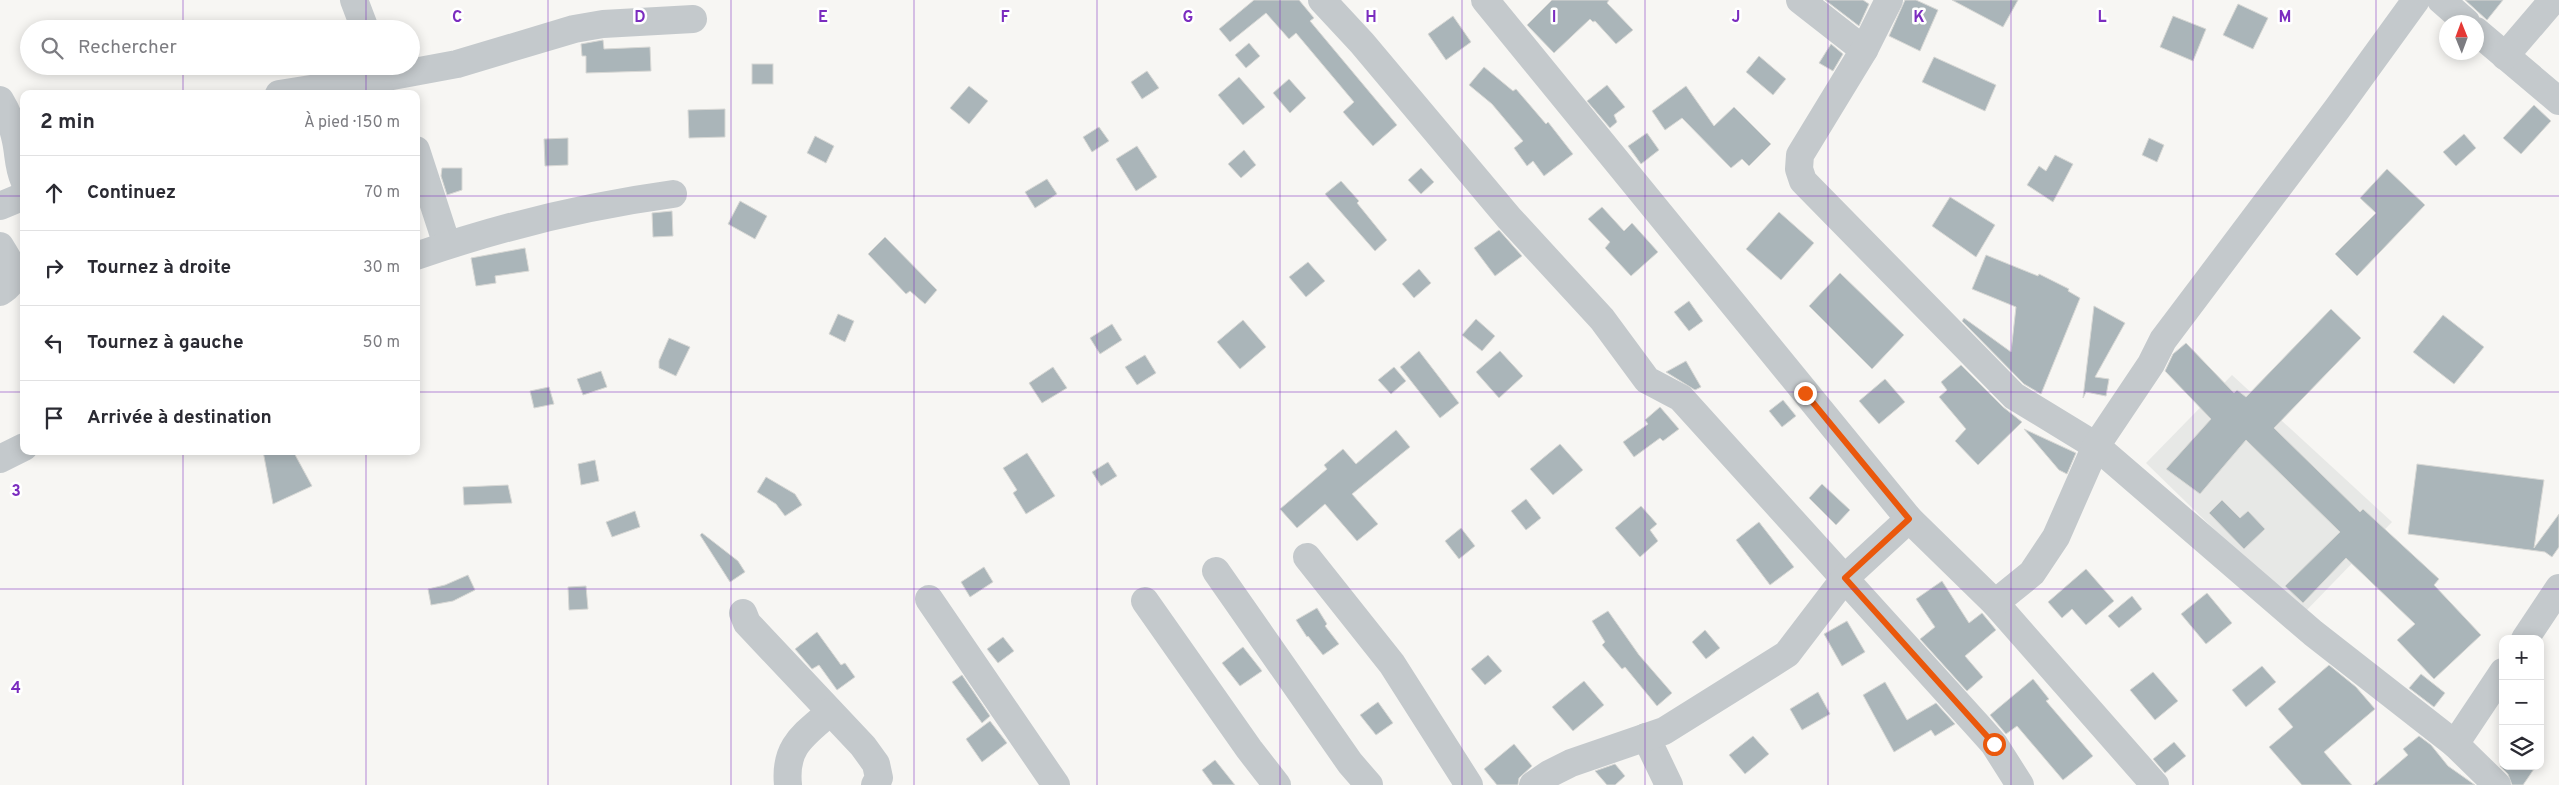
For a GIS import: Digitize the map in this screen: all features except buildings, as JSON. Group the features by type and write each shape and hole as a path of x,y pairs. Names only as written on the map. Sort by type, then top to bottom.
{"street":[{"path":"354,0 362,20"},
{"path":"1322,0 1362,43 1509,218 1602,319 1647,380 1681,398 1983,732 2020,785"},
{"path":"1485,0 1909,519 1995,603 2155,785"},
{"path":"1800,0 1864,50"},
{"path":"1889,0 1864,50 1800,155 1799,169 1803,181 2014,396 2096,446 2313,633 2455,744 2497,785"},
{"path":"1995,603 2032,573 2056,537 2096,446 2151,364 2163,340 2337,109 2416,0"},
{"path":"2441,0 2458,15"},
{"path":"2505,56 2553,0"},
{"path":"420,72 457,64 593,25 693,19"},
{"path":"2484,38 2559,101"},
{"path":"308,90 406,75"},
{"path":"3,112 16,142 17,159 20,168"},
{"path":"420,162 447,245"},
{"path":"420,255 522,223 636,199 673,194"},
{"path":"0,206 20,198"},
{"path":"0,246 12,267 14,277 9,286 0,292"},
{"path":"0,459 20,449"},
{"path":"1533,785 1549,774 1571,763 1664,731 1787,654 1845,578 1909,519"},
{"path":"1307,557 1392,664 1468,785"},
{"path":"1216,570 1350,763 1369,785"},
{"path":"2528,635 2559,588"},
{"path":"929,599 1056,785"},
{"path":"1145,601 1249,749 1278,785"},
{"path":"743,613 747,623 863,746 876,764 879,778 875,785"},
{"path":"2455,744 2499,678"},
{"path":"788,785 787,765 794,746 830,712"},
{"path":"1646,738 1662,783"}],"shaded area":[{"path":"2232,375 2392,522 2302,615 2146,463"}],"route":[{"path":"1805,393 1909,519 1845,578 1994,744"}]}
